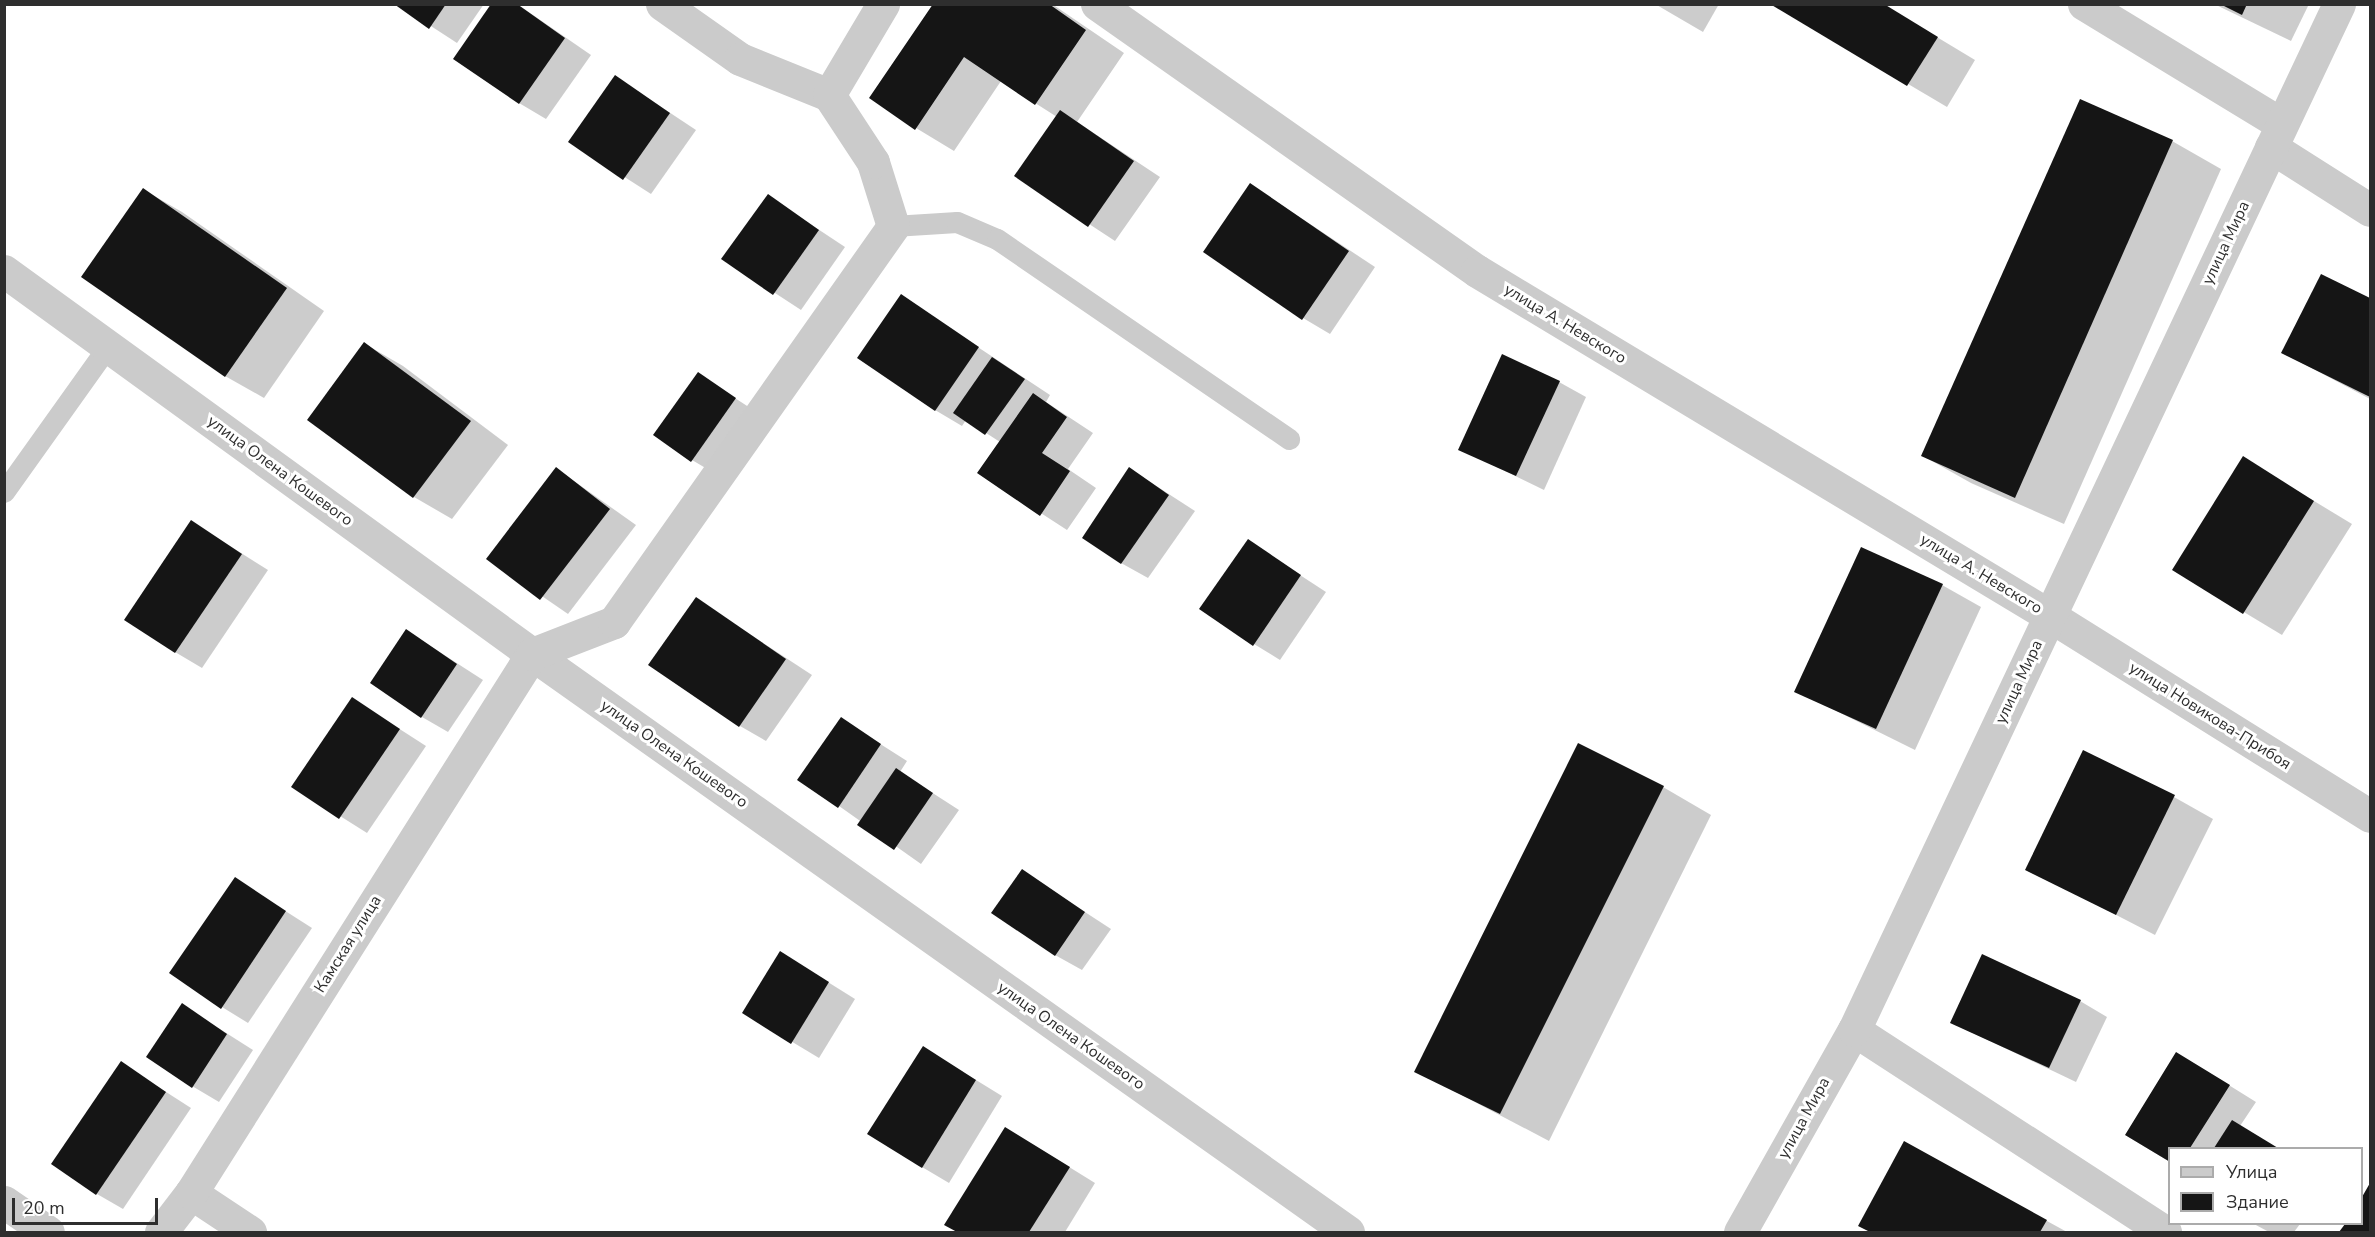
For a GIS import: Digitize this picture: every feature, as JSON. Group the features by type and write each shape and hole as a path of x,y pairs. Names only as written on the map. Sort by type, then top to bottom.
{"street":[{"path":"532,654 614,622 893,226 873,162 829,94 740,59 662,4"},
{"path":"829,94 883,4"},
{"name":"улица А. Невского","path":"1097,4 1477,271 2050,616"},
{"path":"2084,4 2276,135 2370,210"},
{"name":"улица Мира","path":"1740,1233 1854,1030 2338,4"},
{"name":"улица Олена Кошевого","path":"4,271 532,654 1348,1233"},
{"name":"улица Новикова-Прибоя","path":"2050,616 2370,816"},
{"name":"Камская улица","path":"160,1233 191,1193 532,654"},
{"path":"1854,1030 2164,1233"},
{"path":"191,1193 250,1233"},
{"path":"4,1202 48,1233"}],"lane":[{"path":"893,226 957,222 997,239 1289,439"},
{"path":"4,492 108,346"}],"building":[{"path":"394,4 446,4 429,29"},
{"path":"491,4 517,4 565,38 519,104 453,59"},
{"path":"933,4 1049,4 1086,30 1035,105 964,57 915,130 869,98"},
{"path":"1770,4 1884,4 1938,37 1907,86"},
{"path":"2220,4 2247,4 2242,15"},
{"path":"615,75 670,113 623,180 568,142"},
{"path":"2080,99 2173,140 2015,498 1921,456"},
{"path":"1060,110 1134,161 1088,227 1014,176"},
{"path":"1250,183 1349,251 1302,320 1203,252"},
{"path":"143,188 287,288 225,377 81,277"},
{"path":"768,194 819,230 773,295 721,259"},
{"path":"2321,274 2370,298 2370,397 2281,353"},
{"path":"901,294 979,347 935,411 857,358"},
{"path":"364,342 471,421 413,498 307,420"},
{"path":"1502,354 1560,381 1516,476 1458,450"},
{"path":"992,357 1025,379 985,435 953,413"},
{"path":"698,372 736,398 691,462 653,435"},
{"path":"1033,393 1067,417 1042,453 1070,471 1040,516 977,473"},
{"path":"2243,456 2314,501 2243,614 2172,570"},
{"path":"556,467 610,509 540,600 486,559"},
{"path":"1129,467 1169,495 1121,564 1082,538"},
{"path":"191,520 242,554 175,653 124,620"},
{"path":"1248,539 1301,575 1253,646 1199,609"},
{"path":"1861,547 1943,584 1876,729 1794,692"},
{"path":"696,597 786,659 739,727 648,665"},
{"path":"406,629 457,664 421,718 370,683"},
{"path":"352,697 400,729 339,819 291,787"},
{"path":"841,717 881,744 838,808 797,780"},
{"path":"1578,743 1664,786 1500,1114 1414,1072"},
{"path":"2083,750 2175,795 2116,915 2025,870"},
{"path":"896,768 933,793 894,850 857,825"},
{"path":"1022,869 1085,912 1055,956 991,913"},
{"path":"235,877 286,911 221,1009 169,973"},
{"path":"780,951 829,982 791,1044 742,1013"},
{"path":"1982,954 2081,1000 2049,1068 1950,1023"},
{"path":"182,1003 227,1034 192,1088 146,1057"},
{"path":"923,1046 976,1080 922,1168 867,1134"},
{"path":"2176,1052 2230,1085 2191,1147 2168,1147 2168,1161 2125,1135"},
{"path":"121,1061 166,1092 96,1195 51,1164"},
{"path":"2232,1120 2276,1147 2215,1147"},
{"path":"1005,1127 1070,1167 1029,1232 957,1232 944,1225"},
{"path":"1904,1141 2047,1220 2040,1232 1870,1232 1858,1226"},
{"path":"2370,1183 2370,1232 2339,1232 2344,1225 2363,1225 2363,1195"}]}
